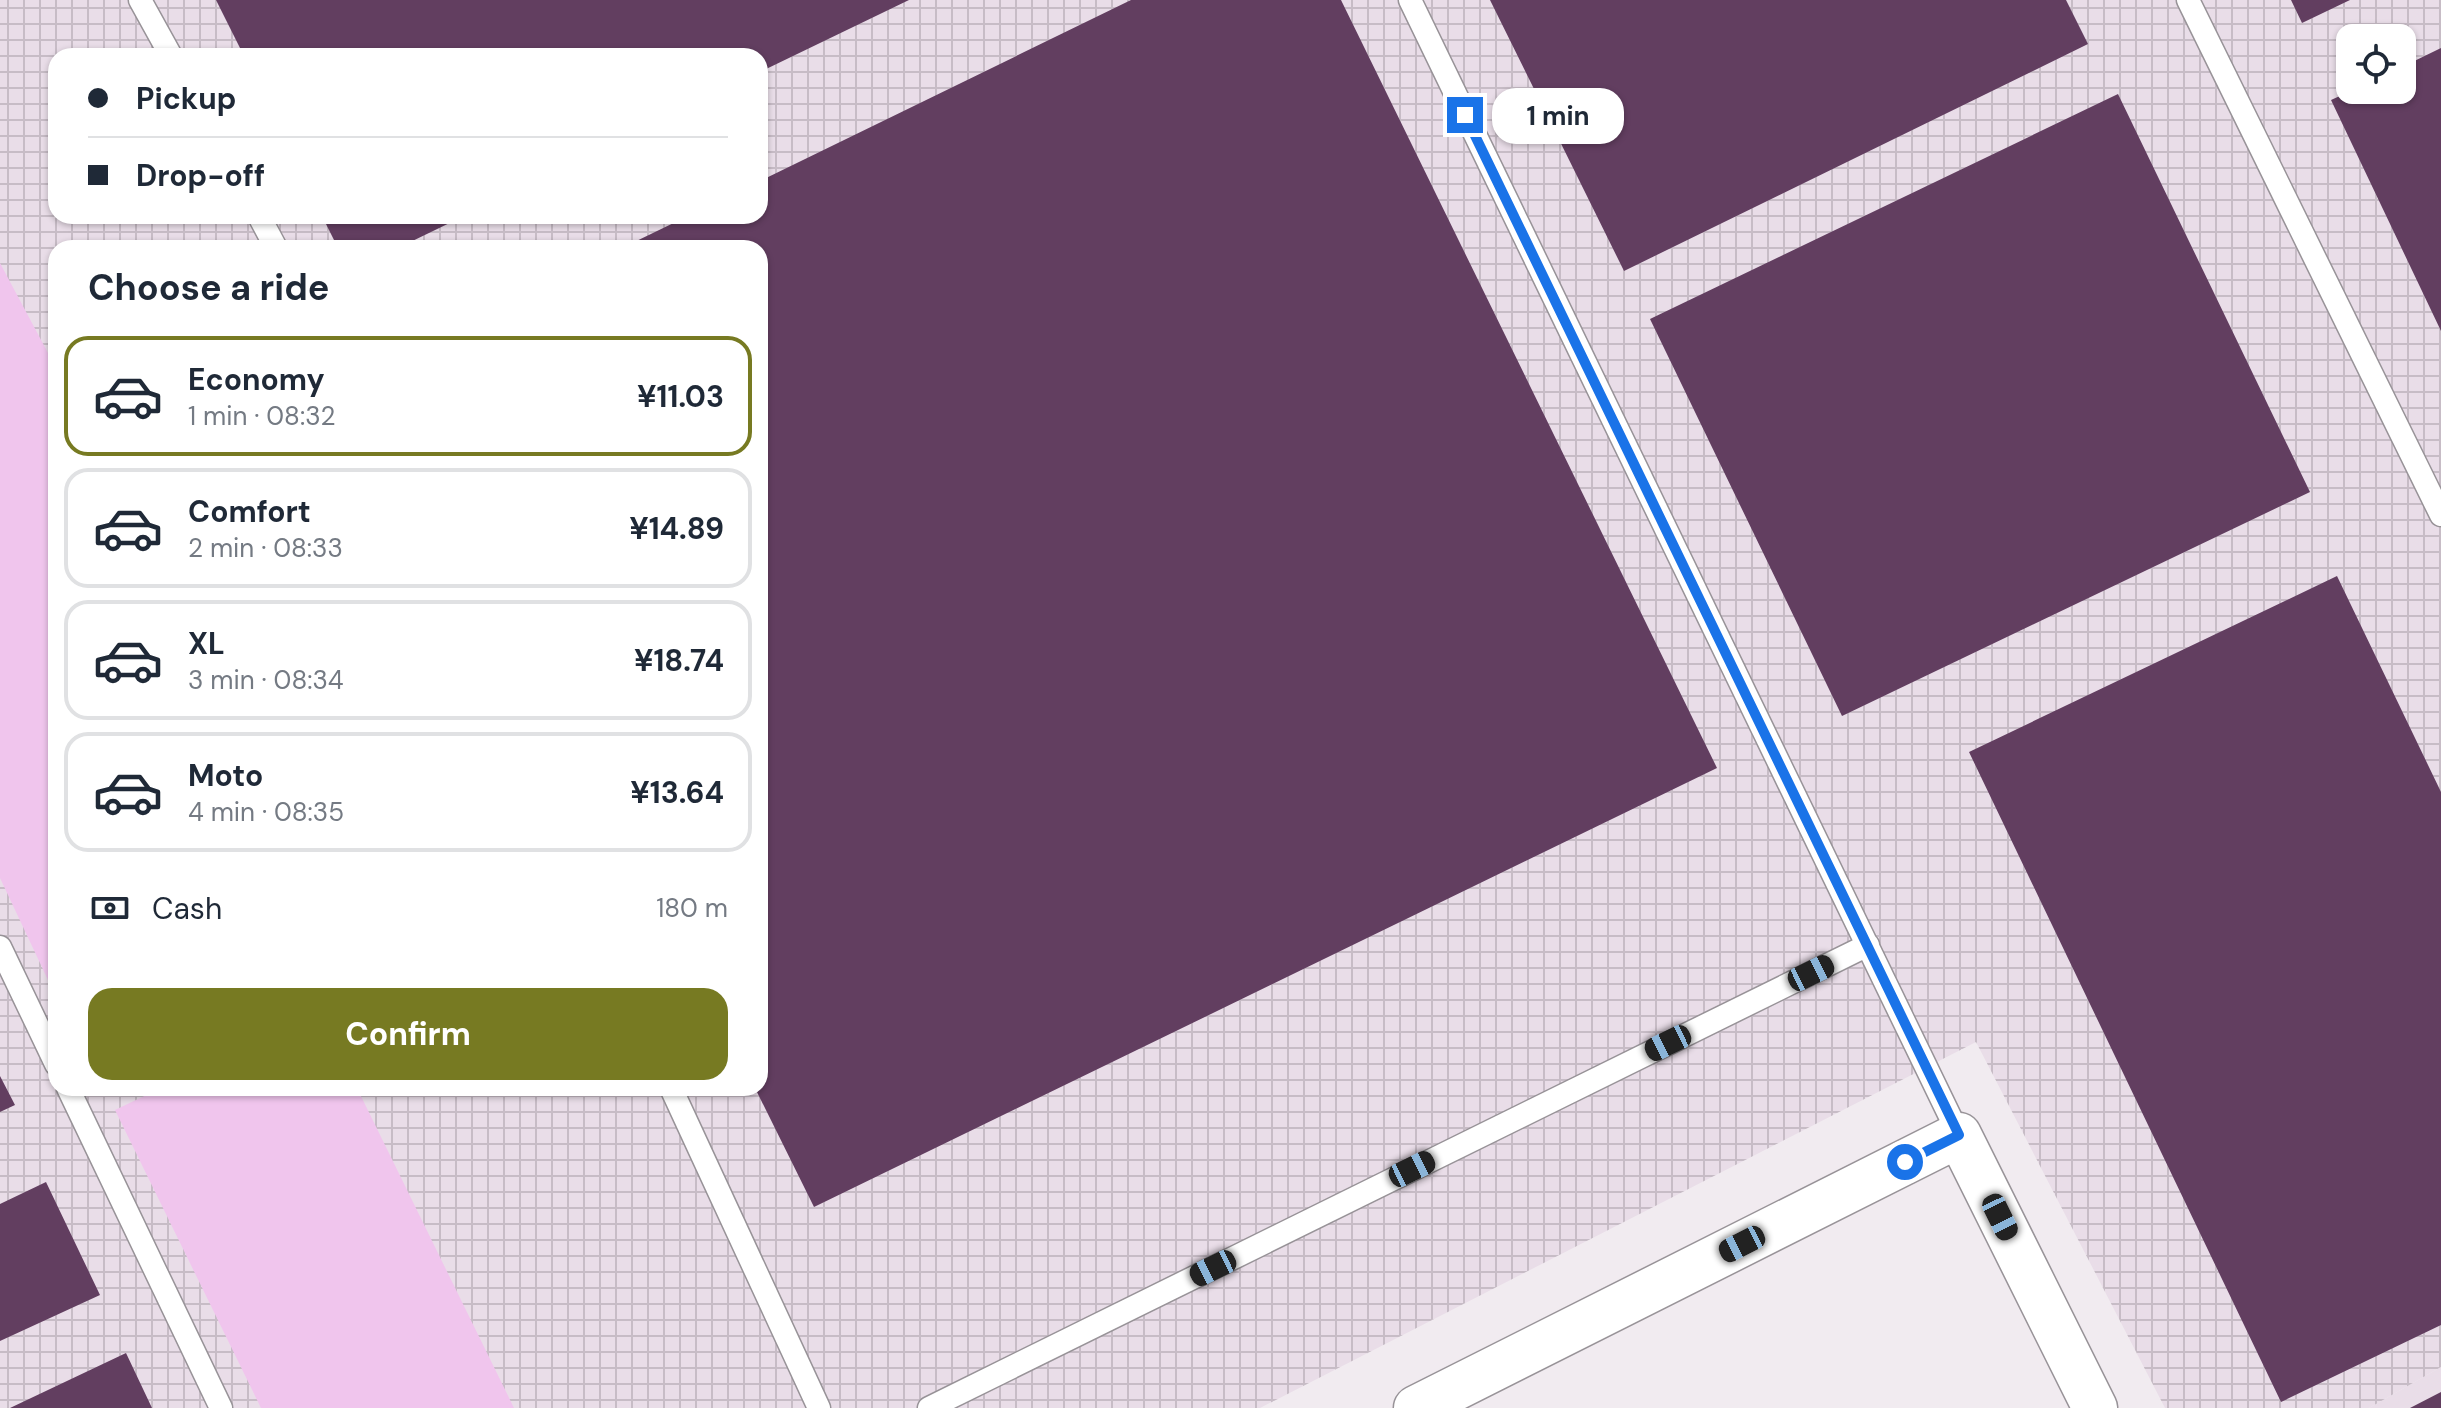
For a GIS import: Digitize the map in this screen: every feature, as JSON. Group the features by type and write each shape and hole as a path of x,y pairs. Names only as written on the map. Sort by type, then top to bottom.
{"street":[{"path":"1416,1408 1959,1135 2095,1408"}],"lane":[{"path":"140,0 167,48"},
{"path":"1410,0 1959,1135"},
{"path":"2188,0 2441,515"},
{"path":"929,1408 1868,945"},
{"path":"0,947 48,1047"},
{"path":"72,1096 221,1408"},
{"path":"675,1096 819,1408"}],"shaded area":[{"path":"0,0 2441,0 2441,1367 2369,1408 2165,1408 1976,1042 1260,1408 0,1408"},
{"path":"0,263 48,353 48,980 0,878"},
{"path":"144,1096 361,1096 514,1408 261,1408 115,1110"},
{"path":"2441,1367 2441,1408 2369,1408"}],"building":[{"path":"216,0 909,0 768,68 768,48 240,48"},
{"path":"1131,0 1341,0 1717,768 814,1207 759,1096 768,1096 768,240 638,240 672,224 768,224 768,177"},
{"path":"1490,0 2066,0 2088,44 1624,271"},
{"path":"2291,0 2350,0 2302,23"},
{"path":"2441,48 2441,331 2331,100 2336,98 2336,104 2416,104 2416,60"},
{"path":"2118,94 2310,492 1842,716 1650,319"},
{"path":"326,224 448,224 414,240 334,240"},
{"path":"2337,576 2441,792 2441,1325 2281,1402 1969,752"},
{"path":"0,1076 15,1105 0,1112"},
{"path":"46,1182 100,1295 0,1341 0,1204"},
{"path":"126,1353 152,1408 10,1408"},
{"path":"2441,1392 2441,1408 2410,1408"}],"route":[{"path":"1465,115 1959,1135 1905,1162"}]}
